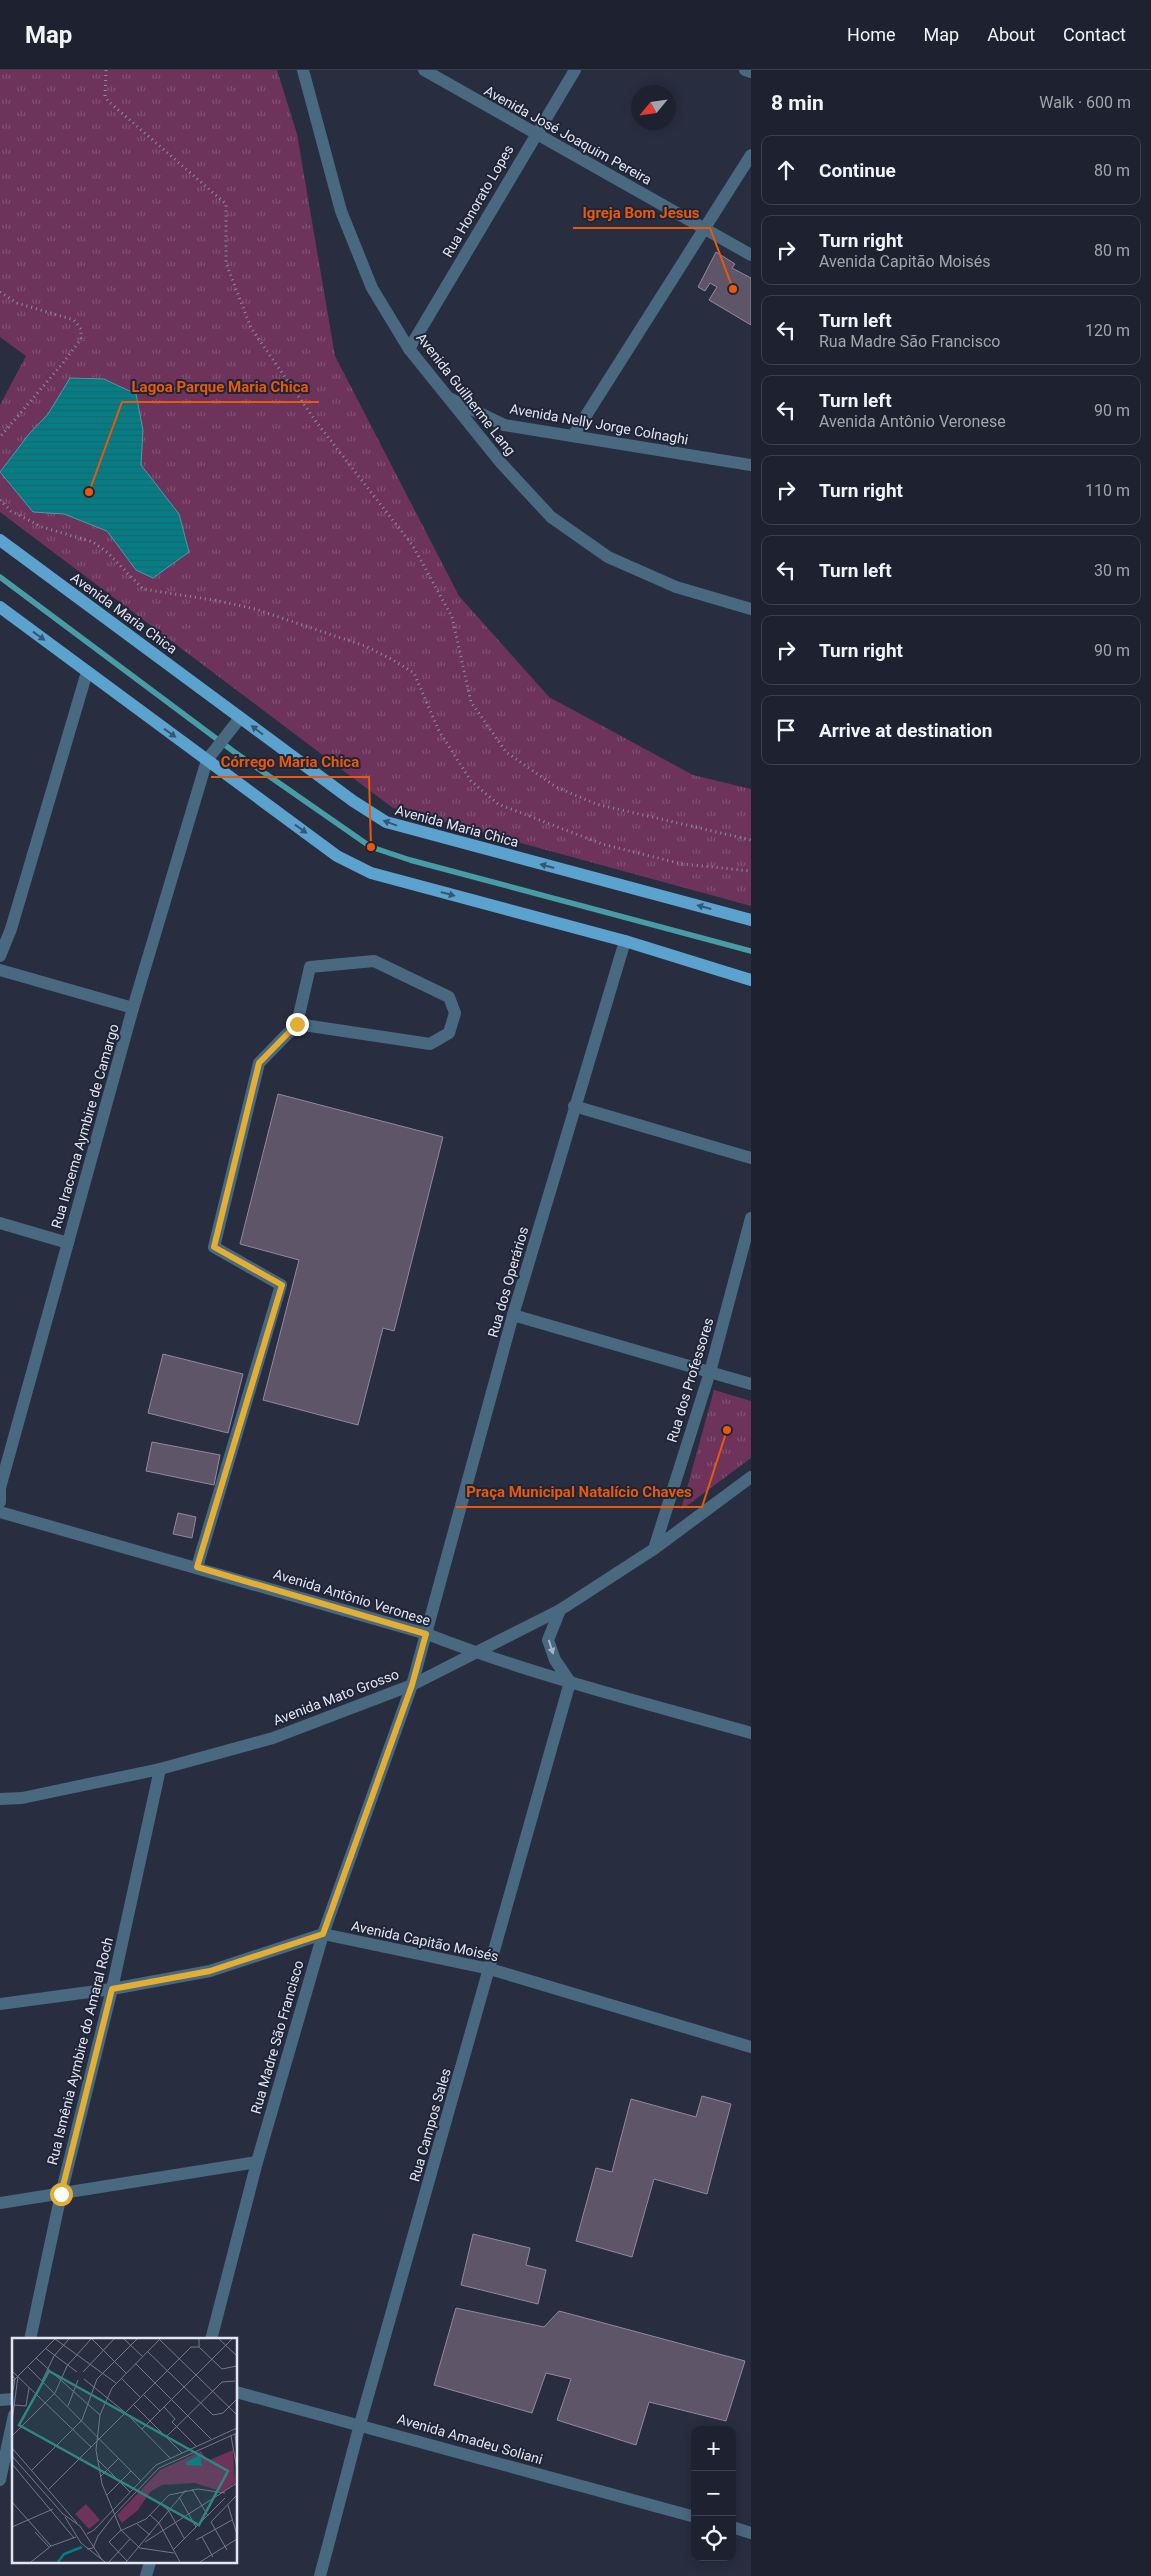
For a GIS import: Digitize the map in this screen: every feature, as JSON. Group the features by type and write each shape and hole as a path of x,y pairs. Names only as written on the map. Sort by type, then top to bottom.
{"main road":[{"name":"Avenida Maria Chica","path":"0,540 238,720 386,822 751,920"},
{"path":"0,607 87,672 208,757 337,856 371,873 625,941 751,980"}],"street":[{"name":"Avenida Guilherme Lang","path":"303,70 341,212 372,288 409,348 501,464 551,517 608,557 676,587 751,609"},
{"name":"Avenida José Joaquim Pereira","path":"424,70 751,255"},
{"name":"Rua Honorato Lopes","path":"409,348 535,134 576,70"},
{"path":"745,70 751,72"},
{"path":"573,436 751,155"},
{"name":"Avenida Nelly Jorge Colnaghi","path":"446,397 504,425 751,465"},
{"path":"0,956 5,927 87,672"},
{"path":"208,757 238,720"},
{"name":"Rua Iracema Aymbire de Camargo","path":"0,1502 0,1488 68,1243 134,1008 208,757"},
{"name":"Rua dos Operários","path":"426,1634 513,1315 574,1106 625,941"},
{"path":"197,1567 282,1285 214,1247 259,1063 297,1024 310,967 374,961 449,997 455,1013 449,1033 430,1044 297,1024"},
{"path":"0,970 134,1008"},
{"path":"574,1106 751,1158"},
{"name":"Rua dos Professores","path":"654,1549 710,1372 751,1218"},
{"path":"0,1223 68,1243"},
{"path":"513,1315 751,1384"},
{"name":"Avenida Mato Grosso","path":"0,1799 22,1798 160,1769 273,1738 412,1685 473,1652 560,1610 654,1549 751,1477"},
{"name":"Avenida Antônio Veronese","path":"0,1512 426,1634 473,1652 570,1682 751,1733"},
{"path":"560,1610 548,1640 555,1660 570,1682"},
{"name":"Rua Madre São Francisco","path":"212,2338 257,2162 323,1934 412,1685 426,1634"},
{"name":"Rua Campos Sales","path":"320,2576 360,2424 570,1682"},
{"name":"Rua Ismênia Aymbire do Amaral Roch","path":"30,2338 61,2194 112,1989 160,1769"},
{"name":"Avenida Capitão Moisés","path":"0,2004 112,1989 210,1971 323,1934 490,1969 751,2047"},
{"path":"0,2202 257,2162"},
{"name":"Avenida Amadeu Soliani","path":"238,2393 360,2424 691,2516"},
{"path":"0,2480 12,2424"},
{"path":"736,2529 751,2533"}],"path":[{"path":"106,70 105,96 108,101 226,204 226,263 251,328 317,423 413,546 452,618 471,702 506,752 556,787 596,804 751,840"},
{"path":"0,292 17,303 74,320 81,330 81,339 63,364 0,437"},
{"path":"0,500 11,511 42,527 92,542 108,553 143,589 255,609 364,646 393,660 414,674 439,731 471,781 498,804 602,844 682,864 751,871"}],"green space":[{"path":"0,70 277,70 297,134 335,356 459,596 549,697 693,775 751,789 751,906 393,808 0,512 0,405 26,356 0,337"},
{"path":"714,1390 751,1401 751,1458 681,1510"}],"shaded area":[{"path":"70,378 104,379 136,394 143,430 141,465 179,514 189,552 153,578 136,570 107,531 64,514 33,512 0,472 29,434 48,414"}],"building":[{"path":"716,252 735,264 732,268 751,278 751,325 709,300 717,287 710,283 705,291 698,287"},
{"path":"278,1094 443,1137 394,1331 383,1328 358,1425 263,1400 299,1260 240,1244"},
{"path":"163,1354 243,1374 228,1433 148,1413"},
{"path":"152,1442 220,1455 214,1485 146,1471"},
{"path":"178,1513 196,1517 192,1538 173,1534"},
{"path":"702,2096 731,2104 707,2194 654,2179 632,2257 576,2241 596,2168 612,2172 631,2099 696,2117"},
{"path":"473,2234 530,2248 526,2265 546,2270 538,2304 461,2285"},
{"path":"456,2308 544,2327 559,2311 745,2361 726,2421 649,2402 636,2445 557,2420 571,2379 546,2373 532,2413 434,2385"}],"waterway":[{"path":"0,577 233,751 371,847 410,860 751,951"}],"place":[{"name":"Igreja Bom Jesus","path":"733,289"},
{"name":"Lagoa Parque Maria Chica","path":"89,492"},
{"name":"Córrego Maria Chica","path":"371,847"},
{"name":"Praça Municipal Natalício Chaves","path":"727,1430"}],"route":[{"path":"61,2194 112,1989 210,1971 323,1934 412,1685 426,1634 197,1567 282,1285 214,1247 259,1063 297,1024"}]}
